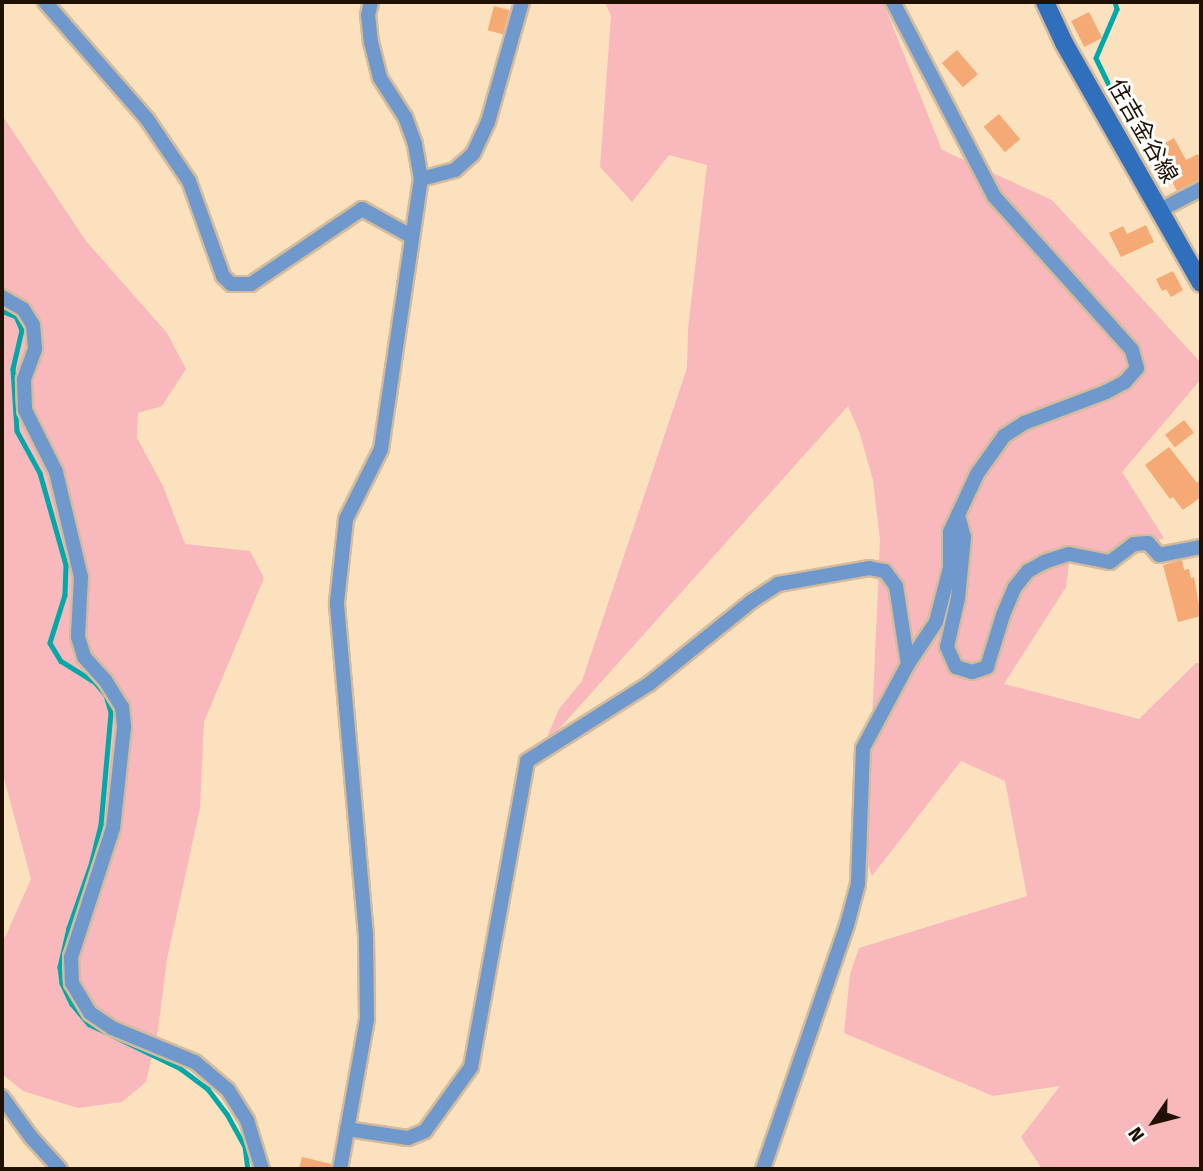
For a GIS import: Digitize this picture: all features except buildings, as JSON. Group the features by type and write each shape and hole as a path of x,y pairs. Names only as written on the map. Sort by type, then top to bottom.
{"main road":[{"name":"住吉金谷線","path":"1045,2 1064,43 1201,283"}],"street":[{"path":"45,2 147,119 189,181 223,276 231,284 251,285 362,209 411,236"},
{"path":"340,1169 367,1019 366,936 337,602 346,519 381,449 421,178 415,144 405,117 380,78 371,43 371,2"},
{"path":"421,178 455,170 473,154 488,122 522,2"},
{"path":"764,1169 847,925 858,884 863,748 908,664 936,622 950,568 950,532 976,474 1004,436 1024,424 1106,392 1125,382 1136,368 1132,350 994,196 892,2"},
{"path":"1160,210 1201,189"},
{"path":"2,298 23,309 33,325 35,349 24,380 25,410 56,472 81,577 78,637 84,657 105,680 122,707 124,727 113,828 71,957 72,983 90,1013 112,1028 195,1062 228,1090 247,1119 261,1169"},
{"path":"958,515 964,537 958,598 947,648 956,667 972,672 987,667 1015,587 1028,571 1044,562 1069,554 1110,562 1134,544 1141,543 1148,543 1158,555 1201,547"},
{"path":"347,1129 408,1138 425,1131 471,1067 527,761 649,684 752,601 778,584 869,568 885,571 896,586 908,664"},
{"path":"2,1097 31,1137 60,1169"}],"shaded area":[{"path":"605,2 883,2 942,150 1052,200 1201,363 1201,379 1122,472 1164,538 1118,557 1070,555 1066,587 1004,684 1139,719 1196,663 1201,663 1201,1169 1042,1169 1021,1137 1060,1086 993,1096 844,1033 850,974 859,948 1027,896 1005,781 961,761 872,876 866,859 880,540 873,480 860,434 848,406 543,747 559,709 582,681 687,368 688,329 707,165 669,155 632,202 600,167 611,16"},
{"path":"2,115 86,241 167,333 186,369 162,406 138,413 137,438 163,486 185,544 250,551 264,578 204,722 200,808 167,959 158,1030 146,1082 122,1102 78,1108 23,1091 2,1074 2,944 31,879 2,771"}],"waterway":[{"path":"1115,2 1117,9 1096,58 1126,120"},
{"path":"2,311 16,316 22,330 13,369 17,431 40,473 66,565 65,595 50,643 61,661 95,682 106,695 111,713 101,825 92,862 69,928 60,967 62,983 72,1004 89,1024 180,1068 208,1089 227,1114 245,1146 248,1169"}]}
